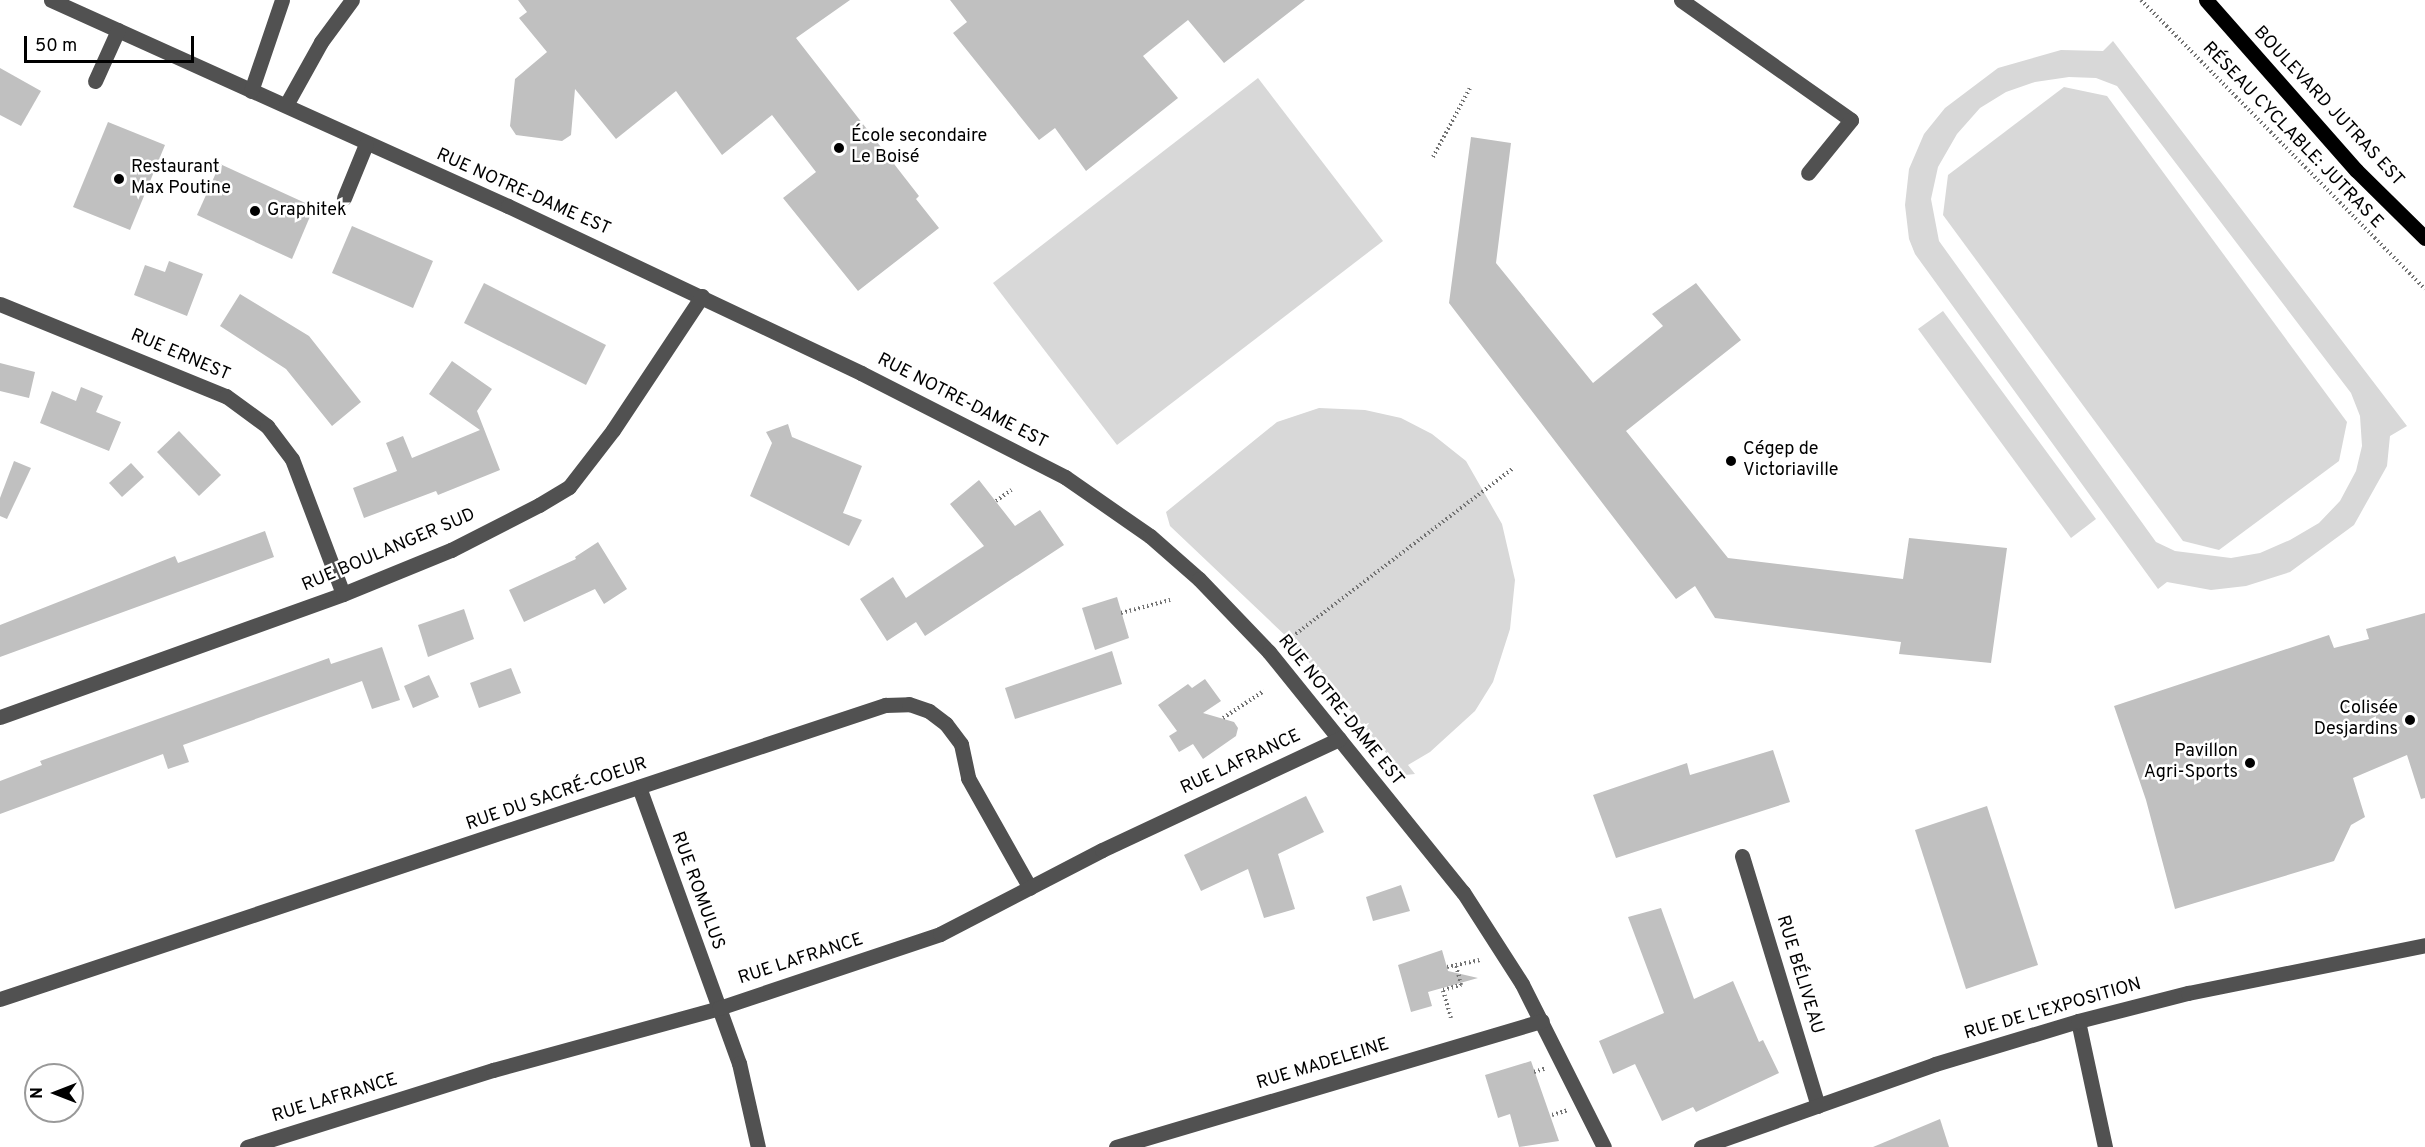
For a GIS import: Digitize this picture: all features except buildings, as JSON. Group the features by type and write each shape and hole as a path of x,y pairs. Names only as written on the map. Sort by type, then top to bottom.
{"main road":[{"name":"BOULEVARD JUTRAS EST","path":"2206,0 2356,170 2425,238"}],"street":[{"name":"RUE NOTRE-DAME EST","path":"51,0 702,296 1065,477 1150,536 1199,579 1269,652 1463,892 1542,1020 1604,1147"},
{"path":"251,91 282,0"},
{"path":"286,105 321,42 352,0"},
{"path":"1681,0 1851,120 1808,173"},
{"path":"95,81 118,30"},
{"path":"344,198 366,144"},
{"name":"RUE BOULANGER SUD","path":"0,717 343,594 452,550 569,487 627,412 702,296"},
{"name":"RUE ERNEST","path":"0,304 226,396 267,426 292,459 343,594"},
{"name":"RUE DU SACRÉ-COEUR","path":"0,999 871,709 909,704 929,711 946,724 961,744 968,778 1030,888"},
{"name":"RUE LAFRANCE","path":"247,1147 493,1070 719,1008 940,934 1102,850 1339,738"},
{"name":"RUE ROMULUS","path":"639,787 739,1063 758,1147"},
{"name":"RUE BÉLIVEAU","path":"1742,855 1818,1106"},
{"name":"RUE DE L'EXPOSITION","path":"1701,1147 1935,1064 2078,1021 2188,993 2425,945"},
{"name":"RUE MADELEINE","path":"1116,1147 1542,1020"},
{"path":"2078,1021 2105,1147"}],"path":[{"name":"RÉSEAU CYCLABLE: JUTRAS E","path":"2141,0 2425,289"},
{"path":"1433,158 1470,88"},
{"path":"1269,652 1513,468"},
{"path":"996,501 1011,490"},
{"path":"1121,613 1170,600"},
{"path":"1223,718 1264,691"},
{"path":"1447,967 1480,960"},
{"path":"1451,1018 1443,990 1461,985 1456,965"},
{"path":"1552,1115 1571,1109"}],"shaded area":[{"path":"2113,41 2407,426 2390,436 2387,466 2354,525 2290,572 2246,586 2211,590 2167,582 2158,589 1915,254 1909,239 1905,205 1909,169 1924,134 1945,108 1998,68 2061,50 2103,51","holes":["2069,77 2096,78 2117,86 2351,393 2360,416 2362,446 2356,471 2340,501 2319,523 2290,540 2260,553 2231,558 2175,551 2156,542 1939,241 1931,199 1938,167 1957,134 1980,108 2006,92 2035,82"]},
{"path":"1258,78 1383,241 1117,445 993,283"},
{"path":"2064,87 2107,96 2347,422 2339,461 2219,550 2183,541 1943,215 1948,175"},
{"path":"1943,311 2096,519 2071,538 1918,329"},
{"path":"1319,408 1365,410 1401,418 1432,434 1466,461 1502,524 1515,580 1510,629 1493,682 1475,711 1430,752 1408,765 1415,774 1405,775 1289,639 1170,526 1166,512 1277,422"}],"place":[{"name":"École secondaire Le Boisé","path":"839,148"},
{"name":"Restaurant Max Poutine","path":"119,179"},
{"name":"Graphitek","path":"255,211"},
{"name":"Cégep de Victoriaville","path":"1731,461"},
{"name":"Colisée Desjardins","path":"2410,720"},
{"name":"Pavillon Agri-Sports","path":"2250,763"}]}
